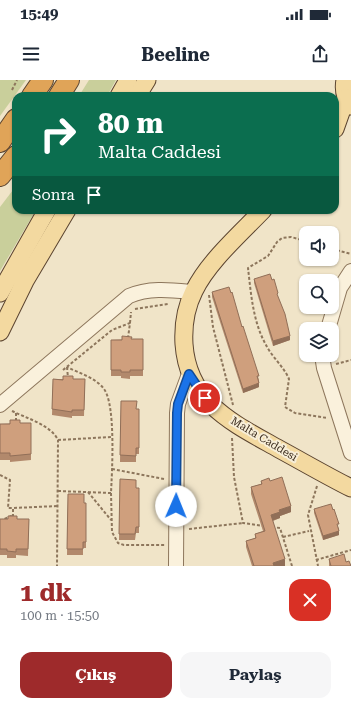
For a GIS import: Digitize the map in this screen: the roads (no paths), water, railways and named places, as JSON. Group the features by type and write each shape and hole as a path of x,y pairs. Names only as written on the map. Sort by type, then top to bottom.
{"highway":[{"path":"35,92 43,80"},
{"path":"62,92 69,80"},
{"path":"0,142 12,125"},
{"path":"0,176 12,161"}],"main road":[{"path":"120,92 128,80"},
{"path":"140,92 147,80"},
{"path":"339,115 346,89"},
{"path":"339,128 351,121"},
{"path":"0,293 45,214"},
{"path":"0,332 25,281 65,214"},
{"name":"Malta Caddesi","path":"259,214 210,268 201,293 187,309 183,335 189,374 212,406 234,422 351,488"}],"street":[{"path":"330,322 340,288 351,271"},
{"path":"5,407 129,296 137,293 160,290 201,293"},
{"path":"323,362 351,453"},
{"path":"176,566 176,430 178,404 189,374"}]}
